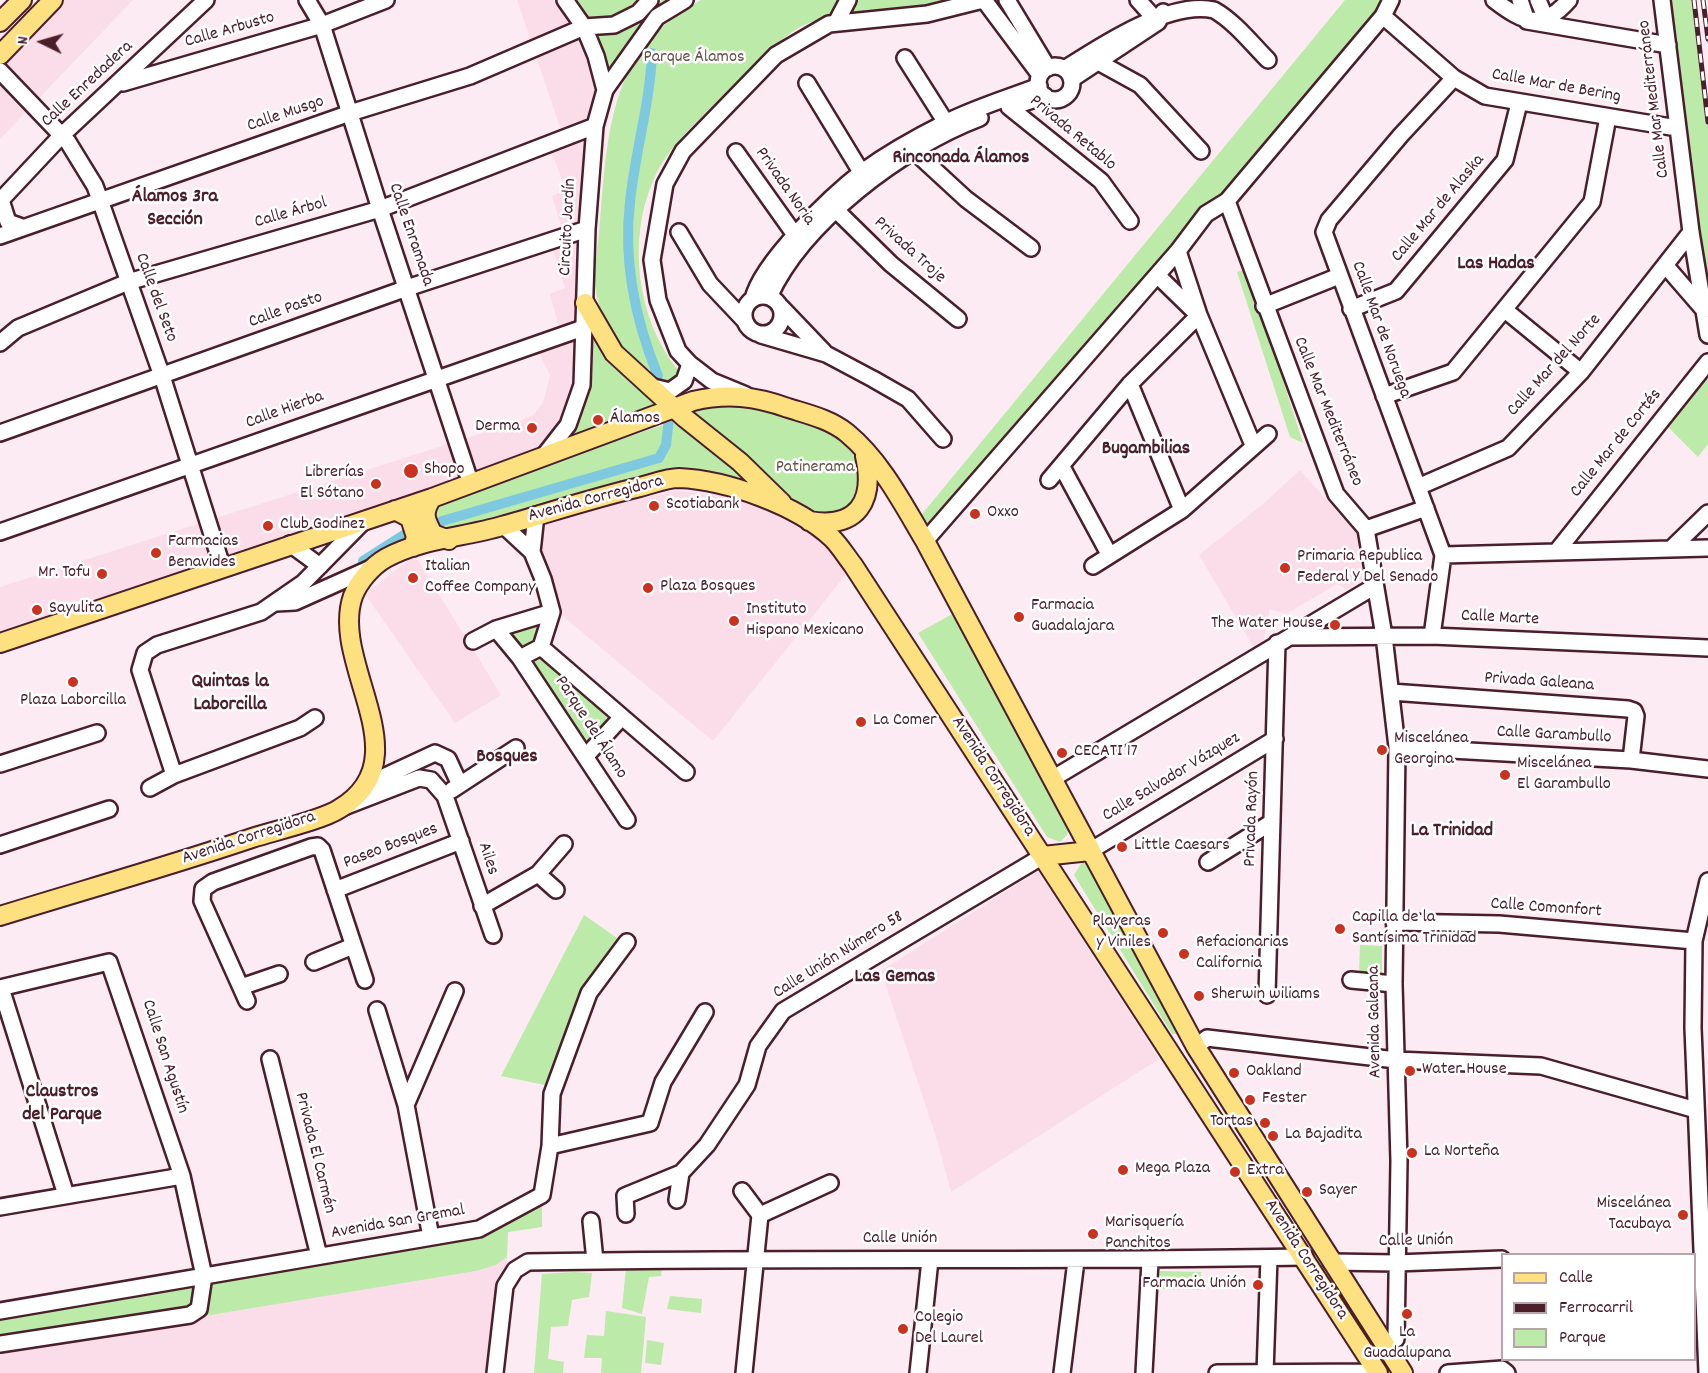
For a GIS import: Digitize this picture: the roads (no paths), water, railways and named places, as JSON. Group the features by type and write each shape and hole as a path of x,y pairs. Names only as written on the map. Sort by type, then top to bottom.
{"main road":[{"path":"2,19 23,0"},
{"path":"0,55 53,0"},
{"path":"585,303 614,353 649,386 740,462 786,507"},
{"name":"Avenida Corregidora","path":"0,642 222,566 432,498 674,406 713,396 747,395 824,420 846,432 864,450 895,491 925,541 1196,1047 1403,1373"},
{"path":"808,520 829,524 852,516 862,506 868,491 869,475 864,450"},
{"name":"Avenida Corregidora","path":"0,915 188,859 339,810 366,785 374,763 376,735 354,656 350,614 352,598 360,584 385,558 413,547 504,526 536,515 677,478 730,487 786,507 808,520 832,538 873,593 1225,1139 1305,1257 1374,1372"},
{"path":"432,498 425,509 424,518 432,534 449,540"},
{"path":"394,510 410,518 416,537 413,547"},
{"path":"1043,856 1090,851"}],"street":[{"name":"Calle Enredadera","path":"1,200 61,136 206,0"},
{"name":"Calle Enramada","path":"307,0 322,25 471,484"},
{"name":"Calle Arbusto","path":"118,84 322,25 386,0"},
{"name":"Calle Musgo","path":"0,236 350,113 470,76 584,27 614,25 638,13 650,0"},
{"path":"605,90 657,17 685,0"},
{"path":"837,21 848,0"},
{"path":"747,395 712,381 690,364 678,351 658,300 652,260 665,184 684,152 776,55 837,21 927,14 983,0 1043,81 1061,99 1067,94 1069,74"},
{"path":"1006,0 1043,81"},
{"path":"1138,0 1157,16"},
{"path":"925,541 1178,251 1206,214 1227,201 1383,16 1391,0"},
{"path":"1494,0 1527,21 1668,45"},
{"path":"1520,0 1527,21"},
{"path":"1538,0 1546,19"},
{"path":"1527,21 1554,16 1569,0"},
{"name":"Calle Mar Mediterráneo","path":"1662,0 1691,232 1708,335"},
{"path":"568,1 584,27 596,56 605,90"},
{"path":"1069,74 1157,16 1189,4 1213,10 1226,18 1268,60"},
{"path":"744,320 747,304 753,299 758,283 769,266 865,178 949,127 1043,81 1100,63 1157,16"},
{"name":"Calle Mar de Bering","path":"1383,16 1454,78 1485,96 1677,128"},
{"path":"905,58 949,127"},
{"path":"1100,63 1146,91 1201,151"},
{"name":"Calle del Seto","path":"0,71 61,136 84,167 162,376 192,465 222,566"},
{"name":"Calle Mar de Noruega","path":"1432,636 1443,555 1324,232 1329,220 1401,135 1454,78"},
{"path":"761,335 771,333 779,327 783,317 775,302 780,274 798,240 836,210 865,178 915,152 949,127 1009,107 1043,81"},
{"path":"807,83 865,178"},
{"name":"Circuito Jardín","path":"543,457 568,425 582,386 587,230 595,126 605,90"},
{"name":"Calle Mar de Alaska","path":"1351,309 1396,291 1505,160 1520,103"},
{"name":"Privada Retablo","path":"1009,107 1101,181 1130,221"},
{"path":"1384,396 1453,372 1592,202 1608,117"},
{"name":"Calle Árbol","path":"0,343 18,328 128,282 380,209 595,126"},
{"name":"Privada Noria","path":"736,152 798,240"},
{"path":"915,152 966,199 1031,248"},
{"path":"1,200 8,222 22,227"},
{"name":"Calle Mar Mediterráneo","path":"1227,201 1264,306 1336,494 1366,529"},
{"name":"Privada Troje","path":"836,210 891,264 958,319"},
{"name":"Calle Pasto","path":"0,433 407,288 503,259 587,230"},
{"path":"679,232 715,291 752,331 826,354 908,399 943,439"},
{"name":"Calle Mar del Norte","path":"1418,487 1508,448 1581,372 1691,232"},
{"path":"1178,251 1199,315 1253,445"},
{"path":"1665,265 1704,310"},
{"path":"1157,275 1199,315"},
{"path":"1264,306 1339,276"},
{"path":"753,299 775,302 826,354"},
{"path":"1505,310 1581,372"},
{"path":"1049,480 1130,384 1199,315"},
{"name":"Calle Hierba","path":"0,532 583,328"},
{"name":"Calle Mar de Cortés","path":"1557,551 1708,362"},
{"path":"649,386 670,391 684,381 690,364"},
{"path":"1130,384 1182,510"},
{"path":"1093,566 1182,510 1268,434"},
{"path":"1062,467 1109,554"},
{"path":"1384,636 1366,529 1426,508"},
{"path":"1672,548 1708,513"},
{"path":"520,658 541,647 552,612 532,552 536,515"},
{"path":"174,775 140,670 145,653 157,645 261,612 303,583 365,520"},
{"path":"504,526 532,552"},
{"path":"290,544 320,566"},
{"path":"1443,555 1708,548"},
{"path":"273,604 295,602 374,567"},
{"path":"1052,779 1375,586"},
{"path":"473,641 496,629 552,612"},
{"name":"Parque del Álamo","path":"496,629 520,658 627,820"},
{"name":"Avenida Galeana","path":"1384,636 1397,747 1394,922 1399,1161 1396,1339"},
{"name":"Calle Marte","path":"1283,640 1432,636 1708,648"},
{"name":"Privada Rayón","path":"1267,995 1275,739 1283,640"},
{"name":"Parque del Álamo","path":"541,647 686,772"},
{"name":"Privada Galeana","path":"1391,692 1628,709 1634,711 1636,716 1631,760"},
{"path":"586,756 622,717"},
{"path":"150,788 174,775 300,728 315,718"},
{"path":"0,764 97,733"},
{"name":"Calle Salvador Vázquez","path":"1090,851 1275,739"},
{"name":"Calle Garambullo","path":"1397,747 1631,760 1708,769"},
{"path":"366,785 425,778 438,786 445,796 459,783 516,748"},
{"path":"339,810 435,753 448,759 459,783"},
{"name":"Ailes","path":"445,796 493,935"},
{"path":"0,845 110,810"},
{"path":"1208,862 1272,822"},
{"name":"Paseo Bosques","path":"335,890 460,841"},
{"path":"482,906 538,874 564,844"},
{"name":"Paseo Bosques","path":"279,974 244,994 202,901 203,889 213,882 318,846 322,850 365,980"},
{"name":"Calle Unión Número 58","path":"681,1173 707,1145 747,1085 758,1046 783,1011 1043,856"},
{"path":"538,874 556,890"},
{"path":"1707,1373 1701,1260 1703,1128 1696,1110 1694,941 1708,881"},
{"name":"Calle Comonfort","path":"1394,922 1499,924 1694,941"},
{"path":"627,942 590,993 552,1094 550,1146 650,1123 663,1082 705,1012"},
{"path":"314,962 353,945"},
{"name":"Calle San Agustín","path":"0,988 110,962 182,1176 204,1276"},
{"path":"1351,980 1394,984"},
{"path":"0,988 66,1195"},
{"path":"406,1105 455,991"},
{"path":"377,1010 406,1105 431,1237"},
{"path":"1196,1047 1207,1038 1396,1060 1541,1066 1696,1110"},
{"name":"Privada El Carmén","path":"270,1059 319,1256"},
{"name":"Avenida San Gremal","path":"0,1311 479,1229 542,1195 550,1146"},
{"path":"677,1200 681,1173"},
{"path":"626,1214 625,1196 681,1173"},
{"path":"0,1207 182,1176"},
{"path":"760,1215 830,1183"},
{"path":"742,1191 760,1215 744,1373"},
{"path":"591,1221 595,1260"},
{"name":"Calle Unión","path":"495,1373 505,1286 515,1270 528,1262 757,1258 1150,1261 1305,1257"},
{"path":"1265,1372 1269,1258"},
{"name":"Calle Unión","path":"1331,1262 1396,1263 1501,1259"},
{"path":"918,1373 930,1260"},
{"path":"1062,1373 1076,1261"},
{"path":"1144,1373 1150,1261"},
{"path":"0,1344 190,1315 199,1309 204,1276"},
{"path":"1448,1373 1502,1369 1507,1373"},
{"path":"1217,1373 1374,1372"}],"waterway":[{"path":"652,53 630,202 628,246 638,313 658,376"},
{"path":"442,521 659,458 666,445 669,418"},
{"path":"363,561 407,533"}],"railway":[{"path":"1694,0 1708,122"},
{"path":"1703,0 1708,39"}],"place":[{"name":"Álamos","path":"598,420"},
{"name":"Derma","path":"532,428"},
{"name":"Shopo","path":"411,471"},
{"name":"Librerías El Sótano","path":"376,484"},
{"name":"Scotiabank","path":"654,506"},
{"name":"Oxxo","path":"975,514"},
{"name":"Club Godinez","path":"268,526"},
{"name":"Farmacias Benavides","path":"156,553"},
{"name":"Primaria Republica Federal Y Del Senado","path":"1285,568"},
{"name":"Mr. Tofu","path":"102,574"},
{"name":"Italian Coffee Company","path":"413,578"},
{"name":"Plaza Bosques","path":"648,588"},
{"name":"Sayulita","path":"37,610"},
{"name":"Farmacia Guadalajara","path":"1019,617"},
{"name":"Instituto Hispano Mexicano","path":"734,621"},
{"name":"The Water House","path":"1335,625"},
{"name":"Plaza Laborcilla","path":"73,682"},
{"name":"La Comer","path":"861,722"},
{"name":"Miscelánea Georgina","path":"1382,750"},
{"name":"CECATI 17","path":"1062,753"},
{"name":"Miscelánea El Garambullo","path":"1505,775"},
{"name":"Little Caesars","path":"1122,847"},
{"name":"Capilla de la Santísima Trinidad","path":"1340,929"},
{"name":"Playeras y Viniles","path":"1163,933"},
{"name":"Refacionarias California","path":"1184,954"},
{"name":"Sherwin wiliams","path":"1199,996"},
{"name":"Water House","path":"1410,1071"},
{"name":"Oakland","path":"1234,1073"},
{"name":"Fester","path":"1250,1100"},
{"name":"Tortas","path":"1265,1123"},
{"name":"La Bajadita","path":"1273,1136"},
{"name":"La Norteña","path":"1412,1153"},
{"name":"Mega Plaza","path":"1123,1170"},
{"name":"Extra","path":"1235,1172"},
{"name":"Sayer","path":"1307,1192"},
{"name":"Miscelánea Tacubaya","path":"1683,1215"},
{"name":"Marisquería Panchitos","path":"1093,1234"},
{"name":"Farmacia Unión","path":"1258,1285"},
{"name":"La Guadalupana","path":"1407,1314"},
{"name":"Colegio Del Laurel","path":"903,1329"}],"district":[{"name":"Rinconada Álamos","path":"961,159"},
{"name":"Álamos 3ra Sección","path":"175,210"},
{"name":"Las Hadas","path":"1496,265"},
{"name":"Bugambilias","path":"1146,450"},
{"name":"Quintas la Laborcilla","path":"230,694"},
{"name":"Bosques","path":"507,758"},
{"name":"La Trinidad","path":"1452,832"},
{"name":"Las Gemas","path":"895,978"},
{"name":"Claustros del Parque","path":"62,1104"}],"park label":[{"name":"Parque Álamos","path":"694,59"},
{"name":"Patinerama","path":"815,469"}]}
